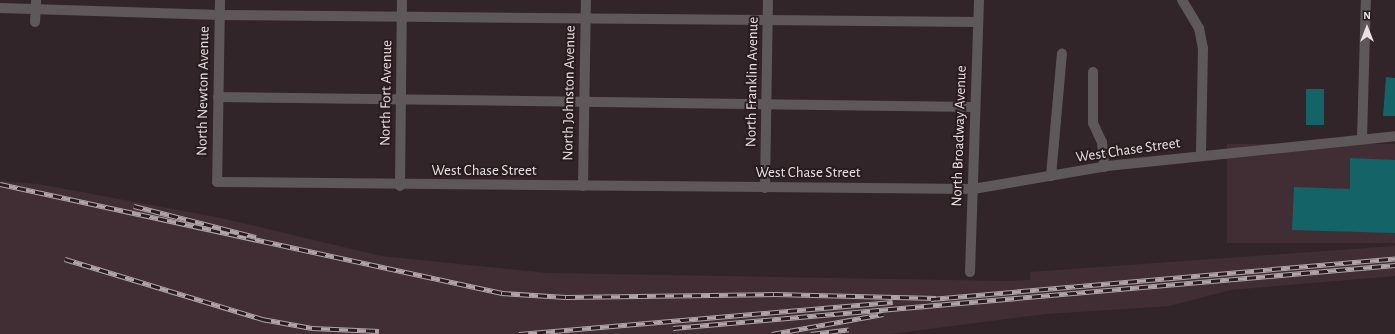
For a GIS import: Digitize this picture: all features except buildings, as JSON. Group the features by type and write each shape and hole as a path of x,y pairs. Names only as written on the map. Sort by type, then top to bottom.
{"street":[{"name":"North Newton Avenue","path":"216,182 220,0"},
{"name":"North Fort Avenue","path":"400,186 402,0"},
{"name":"North Johnston Avenue","path":"584,186 586,0"},
{"name":"North Franklin Avenue","path":"766,188 768,0"},
{"name":"North Broadway Avenue","path":"970,272 977,22 979,0"},
{"path":"1182,0 1199,28 1202,48 1201,155"},
{"path":"1362,139 1366,0"},
{"path":"35,22 36,4"},
{"path":"0,8 36,4 220,15 977,22"},
{"path":"1051,176 1062,53"},
{"path":"1093,72 1093,123 1102,142 1104,167"},
{"path":"218,97 767,103 975,107"},
{"name":"West Chase Street","path":"216,182 400,186 973,189 1104,167 1201,155 1395,136"}],"shaded area":[{"path":"1227,144 1395,144 1395,243 1227,243"},
{"path":"0,181 38,184 221,218 381,256 548,273 1007,281 1030,280 1030,272 1395,246 1395,276 1230,290 1170,306 1046,314 890,334 0,334"}],"railway":[{"path":"0,184 502,293 566,297 774,294 936,298"},
{"path":"134,206 256,237"},
{"path":"931,299 1395,258"},
{"path":"65,259 262,319 312,328 379,331"},
{"path":"673,328 1395,265"},
{"path":"519,334 893,302"},
{"path":"772,334 883,314"},
{"path":"811,334 849,329"}]}
